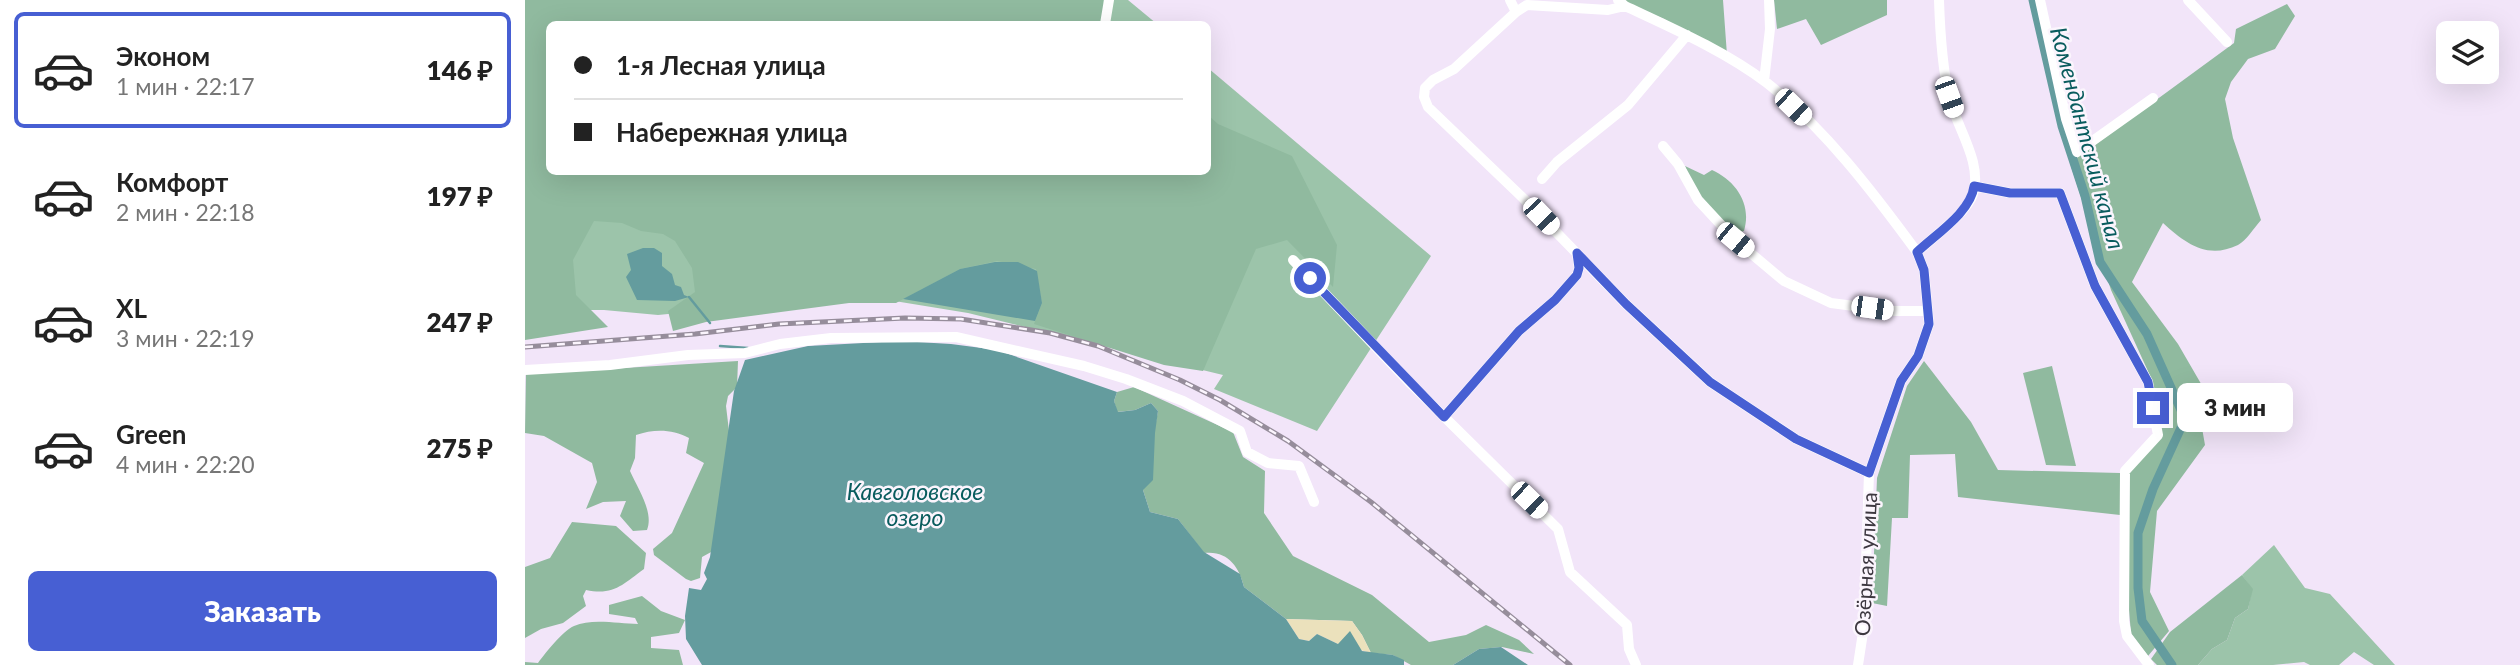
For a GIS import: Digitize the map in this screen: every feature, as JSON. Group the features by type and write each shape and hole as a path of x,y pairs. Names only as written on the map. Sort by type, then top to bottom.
{"street":[{"path":"1106,21 1109,0"},
{"path":"1510,0 1515,12"},
{"path":"1763,81 1770,29 1769,0"},
{"path":"1869,473 1796,439 1710,382 1626,304 1428,107 1424,97 1425,88 1433,80 1454,69 1515,12 1527,5 1608,10 1621,3 1687,35 1763,81 1804,117 1847,163 1917,252 1962,211 1973,197 1975,172 1949,97 1940,0"},
{"path":"2040,0 2066,119 2077,152 2153,98"},
{"path":"2188,0 2227,42"},
{"path":"1542,179 1557,162 1627,105 1687,35"},
{"path":"1663,146 1678,164 1698,200 1735,240 1783,282 1831,303 1892,311 1928,311"},
{"path":"1974,186 2010,193 2060,193 2095,286 2148,382 2158,435 2125,471 2123,574 2127,636 2149,665"},
{"name":"Озёрная улица","path":"1858,665 1864,626 1869,473 1901,381 1918,356 1929,324 1924,270 1917,252"},
{"path":"1444,417 1519,331 1555,300 1577,275 1577,253"},
{"path":"1293,260 1444,417 1558,529 1570,572 1627,625 1629,649 1636,665"},
{"path":"525,370 610,365 688,355 745,353 781,344 831,338 956,337 1084,366 1182,401 1240,431 1247,452 1268,463 1299,466 1314,502"}],"shaded area":[{"path":"525,0 1128,0 1153,21 546,21 546,175 1211,175 1211,71 1431,256 1317,431 1214,389 1223,375 968,313 876,298 809,300 658,315 604,310 537,310"},
{"path":"525,0 1103,0 1106,21 546,21 546,175 1211,175 1211,118 1218,124 1292,156 1337,245 1333,287 1287,240 1256,249 1203,371 1164,365 1034,324 1042,303 1036,269 997,261 960,269 896,303 849,303 706,322 673,331 668,311 695,292 692,268 675,241 663,234 641,231 622,223 594,221 573,260 576,295 608,327 525,340"},
{"path":"1623,0 1723,0 1727,55 1664,19"},
{"path":"1774,0 1887,0 1887,15 1821,45 1806,19 1777,29"},
{"path":"2287,4 2295,16 2275,49 2248,59 2231,82 2225,99 2233,138 2261,220 2241,243 2216,251 2188,243 2163,223 2132,282 2178,344 2211,401 2199,411 2205,445 2157,511 2150,592 2169,631 2148,656 2131,634 2126,573 2128,473 2162,435 2152,380 2111,290 2070,163 2234,43 2236,29"},
{"path":"1685,166 1704,175 1712,170 1735,187 1746,212 1744,231 1736,233 1719,221 1693,186"},
{"path":"738,361 737,387 728,396 726,406 729,431 724,545 702,557 700,578 691,581 654,555 653,549 672,533 704,463 686,453 689,438 663,431 636,435 635,458 630,471 644,500 649,523 647,530 633,531 620,516 626,501 603,502 586,509 597,482 592,463 544,436 525,433 526,374"},
{"path":"1924,361 1971,422 1998,470 2120,473 2120,515 1958,497 1955,454 1910,455 1908,518 1892,518 1887,606 1872,603 1877,478 1907,386"},
{"path":"2052,366 2076,466 2046,465 2023,373"},
{"path":"1134,387 1233,432 1243,457 1265,471 1264,513 1293,556 1372,595 1429,642 1466,635 1486,625 1519,640 1534,654 1502,647 1479,649 1453,665 1411,665 1393,655 1371,653 1352,621 1286,619 1244,587 1239,572 1231,561 1219,554 1204,553 1178,519 1150,512 1143,490 1158,411 1151,403 1135,410 1117,412 1114,401 1117,392"},
{"path":"572,522 616,526 646,553 644,569 611,590 586,590 583,596 586,606 563,623 541,629 525,638 525,567 550,558"},
{"path":"2274,545 2305,588 2330,594 2395,665 2374,665 2354,652 2339,665 2310,665 2304,662 2273,665 2198,665 2212,649 2227,640 2235,618 2248,609 2252,589 2242,575"},
{"path":"2242,575 2253,589 2248,609 2235,618 2227,640 2212,649 2198,665 2157,665 2151,659 2170,632"},
{"path":"642,596 661,611 685,620 679,633 651,637 651,648 679,650 683,665 525,665 525,662 538,663 560,637 574,626 597,622 638,624 635,618 609,614 609,605"}],"sand":[{"path":"1286,619 1352,621 1371,653 1338,644 1317,634 1309,641 1299,639"}],"water":[{"path":"643,248 654,248 662,253 662,266 672,274 675,285 681,287 684,295 689,297 675,301 637,300 626,277 631,270 627,254"},
{"path":"995,262 1018,262 1037,271 1042,303 1035,321 903,299 960,269"},
{"name":"Кавголовское озеро","path":"900,341 997,350 1117,392 1114,401 1118,412 1135,410 1151,403 1158,411 1153,480 1143,490 1150,512 1178,519 1204,552 1240,574 1244,587 1286,619 1299,639 1309,641 1317,634 1338,644 1350,631 1362,651 1393,655 1404,660 1404,665 702,665 686,639 685,616 689,588 701,590 707,579 704,573 710,557 734,391 745,360 808,346"},
{"path":"1501,647 1528,665 1453,665 1479,649"}],"waterway":[{"name":"Комендантский канал","path":"2033,0 2062,126 2085,196 2100,262 2147,334 2185,419 2153,489 2138,533 2138,588 2142,621 2172,665"},
{"path":"689,297 710,323"},
{"path":"720,346 748,348"}],"railway":[{"path":"525,347 695,334 779,324 905,318 961,319 1050,333 1098,346 1180,380 1220,400 1288,441 1371,502 1570,665"}],"route":[{"path":"1310,278 1444,417 1519,331 1555,300 1577,275 1577,253 1626,304 1710,382 1796,439 1869,473 1901,381 1918,356 1929,324 1924,270 1917,252 1962,211 1973,197 1974,186 2010,193 2060,193 2095,286 2148,382 2153,408"}]}
